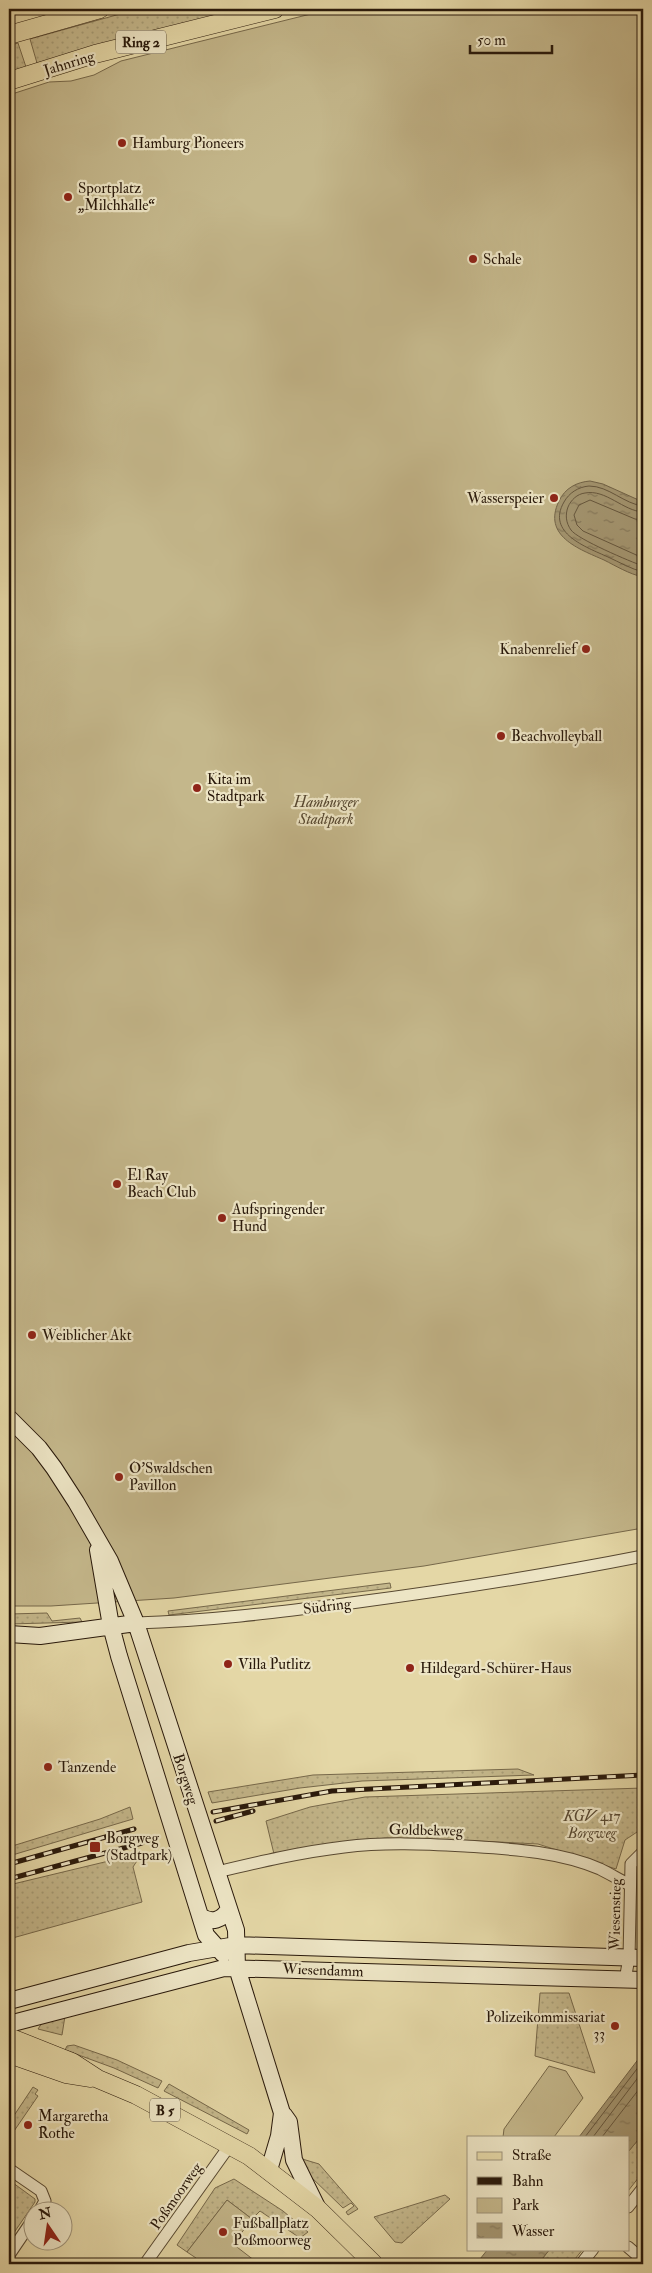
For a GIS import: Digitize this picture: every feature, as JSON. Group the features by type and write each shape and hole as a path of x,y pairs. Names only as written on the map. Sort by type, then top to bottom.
{"main road":[{"path":"9,35 100,9"},
{"name":"Jahnring","path":"9,81 95,54 275,9"},
{"name":"B 5","path":"9,2037 72,2062 98,2079 136,2095 230,2145 269,2170 318,2209 374,2264"},
{"name":"B 5","path":"9,2054 66,2074 98,2079"}],"street":[{"path":"9,1418 54,1468 76,1502 96,1540"},
{"name":"Borgweg","path":"96,1540 110,1561 145,1649 236,1930 237,1968 282,2113 289,2122 294,2160 318,2209"},
{"name":"Borgweg","path":"96,1540 110,1626 206,1935 216,1948 237,1968"},
{"name":"Südring","path":"9,1634 40,1636 136,1623 196,1622 349,1603 532,1576 643,1556"},
{"path":"119,1656 122,1649 126,1646 136,1645 145,1649"},
{"name":"Goldbekweg","path":"217,1872 306,1852 345,1847 386,1844 437,1845 503,1848 550,1854 600,1869 630,1885"},
{"name":"Wiesenstieg","path":"626,1980 636,1958 630,1885 631,1864 642,1853"},
{"path":"200,1916 209,1920 219,1919 229,1909"},
{"name":"Wiesendamm","path":"9,2001 189,1953 236,1945 636,1958"},
{"name":"Wiesendamm","path":"9,2024 210,1970 237,1968 643,1980"},
{"path":"33,2047 30,2028 39,2016"},
{"name":"Borgweg","path":"269,2170 279,2136 282,2113"},
{"name":"Poßmoorweg","path":"146,2264 230,2145"},
{"path":"9,2168 41,2191 45,2200"},
{"path":"630,2204 643,2188"},
{"path":"9,2255 22,2236"},
{"path":"630,2249 643,2260"},
{"path":"581,2264 592,2250"}],"green space":[{"path":"138,9 240,9 37,63 30,39"},
{"name":"Hamburger Stadtpark","path":"331,9 643,9 643,1528 424,1566 174,1598 51,1606 9,1606 9,95 49,82 71,81 94,75 121,61"},
{"path":"18,43 26,67 9,73 9,46"},
{"path":"390,1583 391,1588 169,1615 168,1611"},
{"path":"47,1613 52,1621 80,1618 82,1622 9,1624 9,1614"},
{"path":"518,1769 534,1775 362,1781 300,1788 212,1803 208,1792 313,1775"},
{"name":"KGV 417 Borgweg","path":"643,1788 643,1820 640,1830 625,1840 616,1869 538,1844 478,1841 385,1838 274,1854 266,1821 310,1807 365,1797"},
{"path":"130,1807 133,1819 9,1856 9,1847 100,1819"},
{"path":"142,1853 133,1867 142,1902 9,1939 9,1885"},
{"path":"540,1993 569,1993 595,2073 535,2056"},
{"path":"65,2016 62,2035 38,2029 42,2023"},
{"path":"74,2045 117,2060 162,2081 158,2088 114,2068 65,2050 67,2046"},
{"path":"549,2066 566,2071 583,2098 555,2136 503,2136 504,2129"},
{"path":"169,2084 249,2130 247,2134 164,2091"},
{"path":"33,2087 38,2090 35,2094 38,2096 12,2134 9,2131 9,2123"},
{"path":"643,2134 643,2172 630,2188 630,2150"},
{"path":"299,2158 319,2164 358,2209 348,2215 346,2212 354,2206 351,2203 343,2208 310,2176"},
{"path":"234,2179 283,2211 308,2232 300,2238 260,2211 252,2219 227,2200 187,2252 177,2245 215,2188"},
{"path":"9,2180 35,2200 22,2200 22,2221 9,2240"},
{"path":"445,2195 450,2199 402,2243 395,2242 374,2217"},
{"name":"Fußballplatz Poßmoorweg","path":"227,2200 252,2219 233,2244 259,2264 192,2264 196,2258 187,2252"},
{"path":"549,2250 582,2250 571,2264 538,2264"}],"water":[{"path":"590,481 603,484 643,502 643,577 628,572 574,546 559,532 555,523 555,513 562,496 572,487"},
{"path":"643,2053 643,2134 630,2150 630,2136 580,2136"},
{"path":"487,2250 549,2250 538,2264 476,2264"}],"railway":[{"path":"213,1812 332,1791 643,1775"},
{"path":"216,1821 253,1811"},
{"path":"9,1864 134,1829"},
{"path":"9,1879 142,1843"}],"place":[{"name":"Hamburg Pioneers","path":"122,143"},
{"name":"Sportplatz „Milchhalle“","path":"68,197"},
{"name":"Schale","path":"473,259"},
{"name":"Wasserspeier","path":"554,498"},
{"name":"Knabenrelief","path":"586,649"},
{"name":"Beachvolleyball","path":"501,736"},
{"name":"Kita im Stadtpark","path":"197,788"},
{"name":"El Ray Beach Club","path":"117,1184"},
{"name":"Aufspringender Hund","path":"222,1218"},
{"name":"Weiblicher Akt","path":"32,1335"},
{"name":"O'Swaldschen Pavillon","path":"119,1477"},
{"name":"Villa Putlitz","path":"228,1664"},
{"name":"Hildegard-Schürer-Haus","path":"410,1668"},
{"name":"Tanzende","path":"48,1767"},
{"name":"Borgweg (Stadtpark)","path":"95,1847"},
{"name":"Polizeikommissariat 33","path":"615,2026"},
{"name":"Margaretha Rothe","path":"28,2125"},
{"name":"Fußballplatz Poßmoorweg","path":"223,2232"}]}
